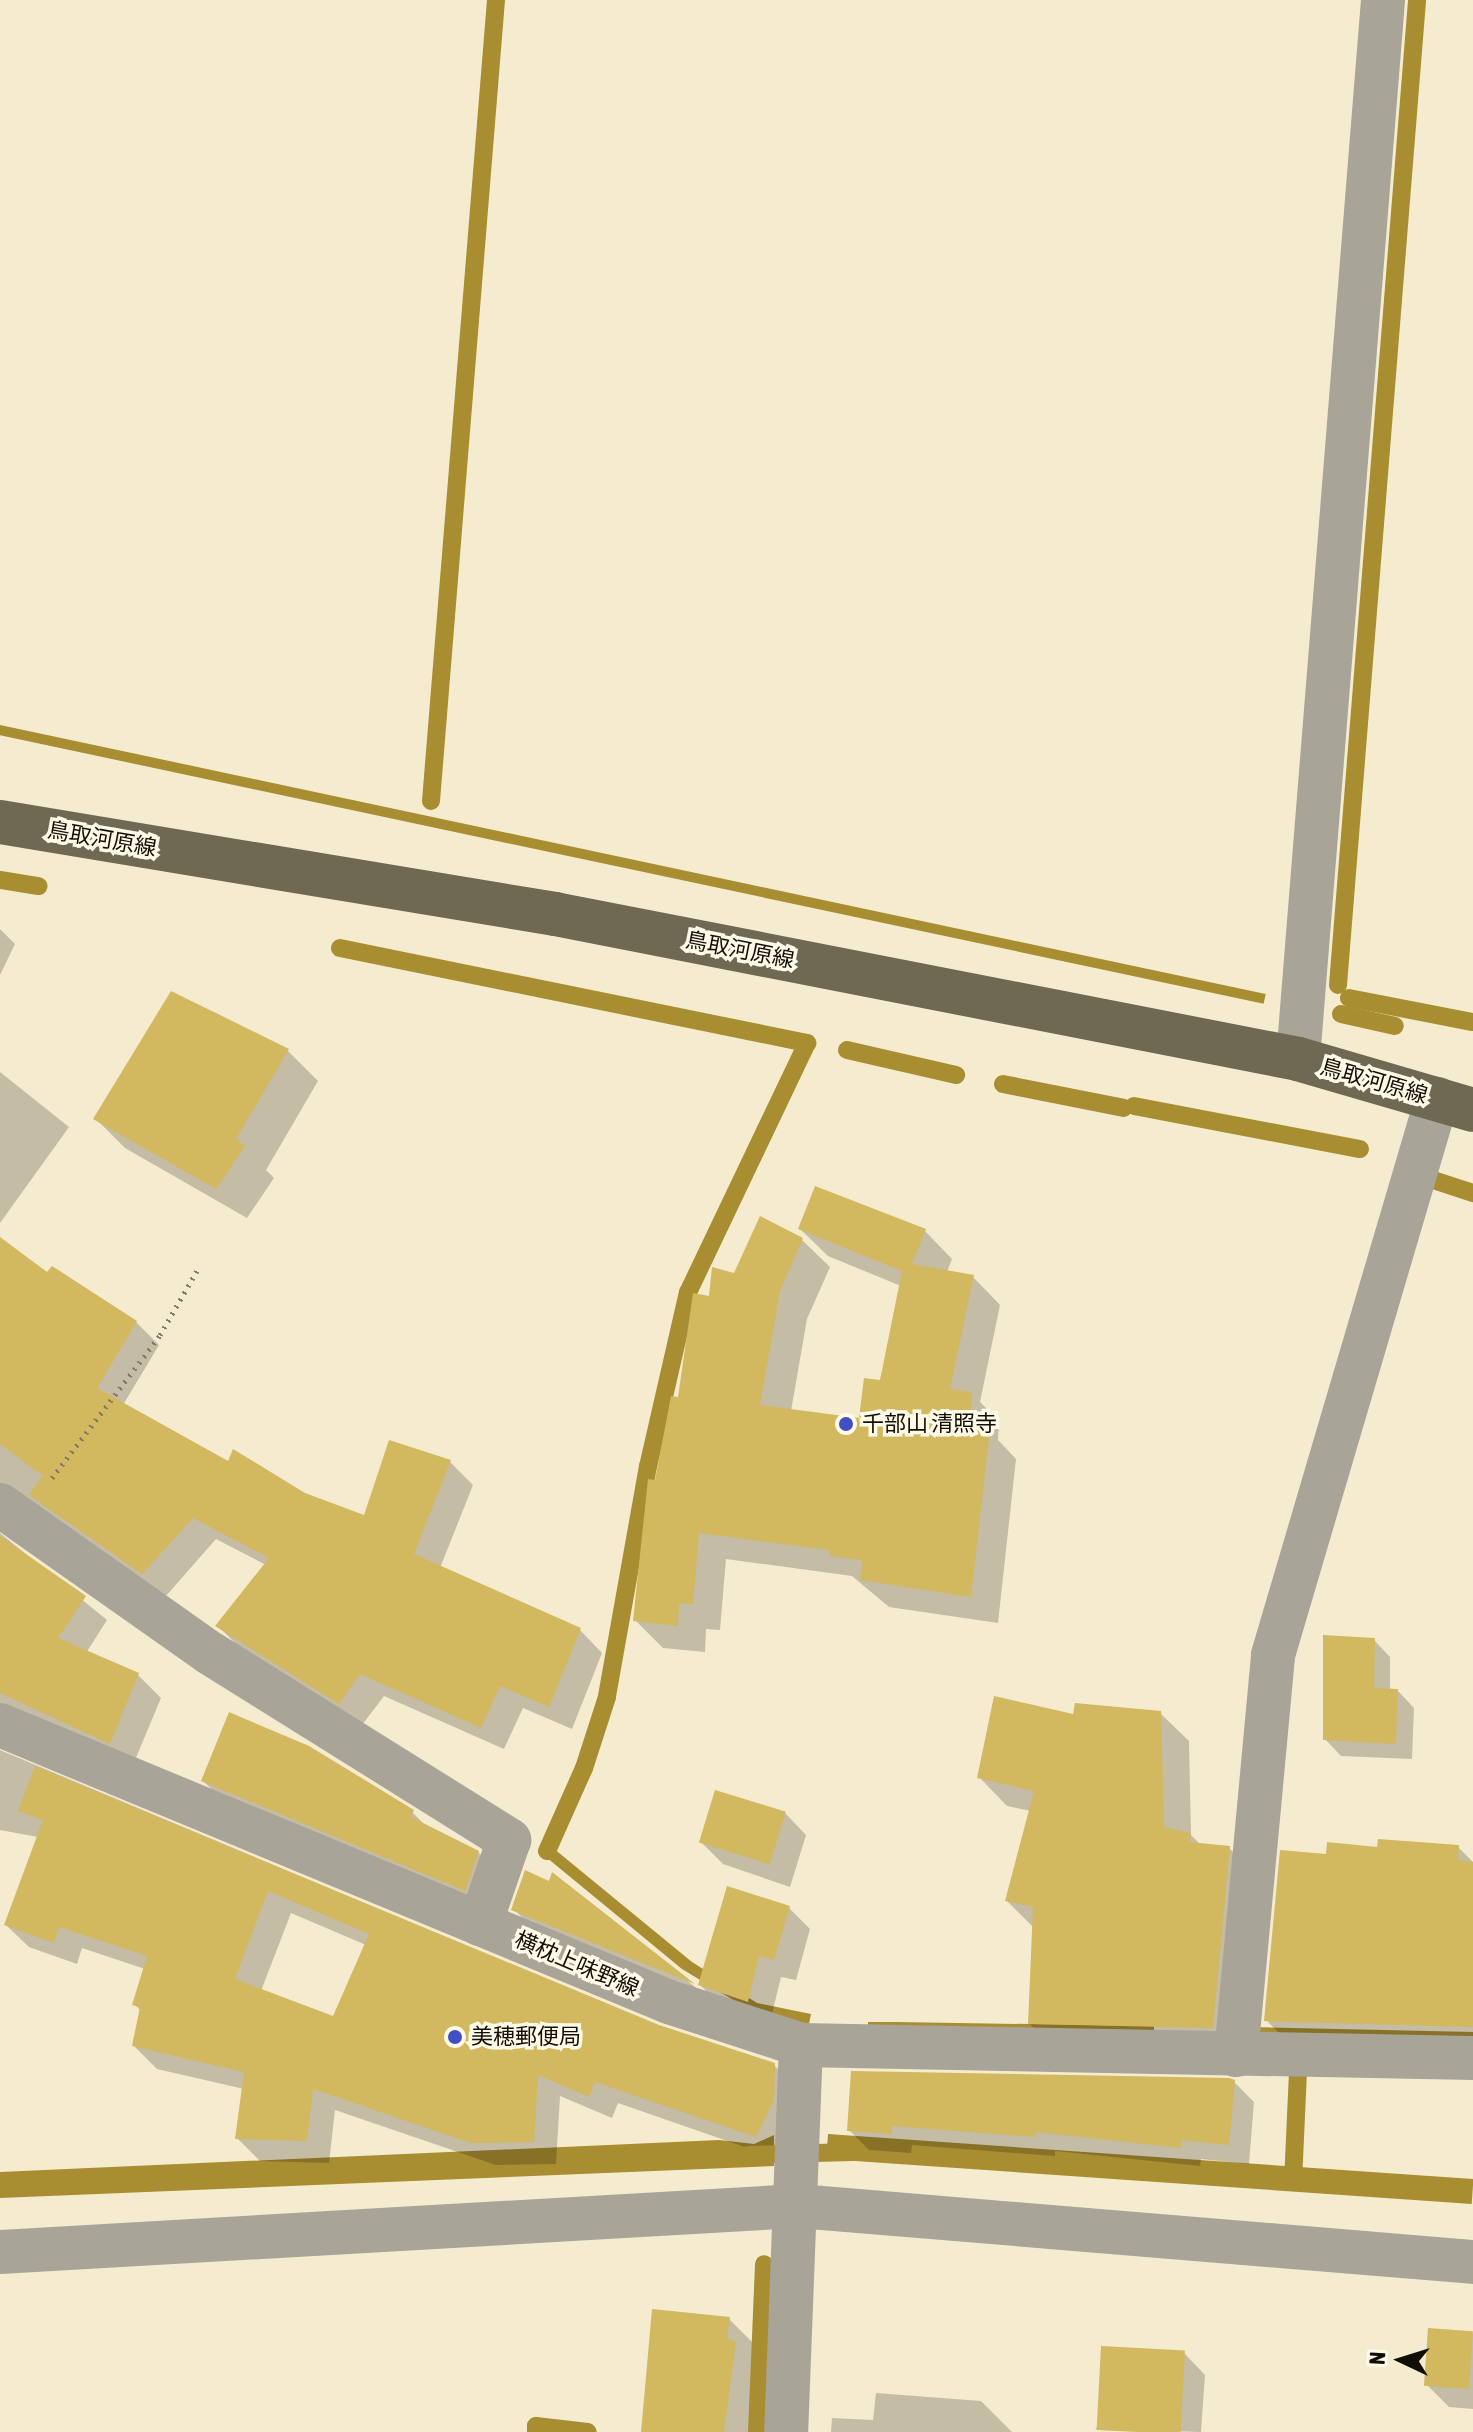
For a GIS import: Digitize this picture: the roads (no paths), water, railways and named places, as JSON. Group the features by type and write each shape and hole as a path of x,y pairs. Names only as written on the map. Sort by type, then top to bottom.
{"main road":[{"name":"鳥取河原線","path":"0,822 555,914 1298,1059 1455,1105"}],"street":[{"path":"1298,1059 1383,0"},
{"path":"1236,2055 1273,1655 1455,1105"},
{"path":"10,1512 210,1653 509,1840 480,1924"},
{"name":"横枕上味野線","path":"0,1725 669,2002 801,2045 1473,2058"},
{"path":"786,2432 798,2206 801,2045"},
{"path":"0,2252 798,2206 1473,2262"}],"waterway":[{"path":"431,801 496,0"},
{"path":"1338,985 1417,0"},
{"path":"0,880 39,886"},
{"path":"340,948 807,1043 688,1292 648,1466 607,1697 584,1768 547,1851"},
{"path":"1349,998 1473,1022"},
{"path":"1341,1014 1395,1026"},
{"path":"847,1050 956,1075"},
{"path":"1003,1084 1124,1108"},
{"path":"1134,1106 1360,1149"},
{"path":"1424,1177 1473,1193"},
{"path":"1293,2182 1298,2072"},
{"path":"749,2155 852,2152"},
{"path":"757,2432 764,2264"},
{"path":"536,2432 536,2426 588,2432"}],"place":[{"name":"千部山 清照寺","path":"846,1424"},
{"name":"美穂郵便局","path":"455,2037"}]}
